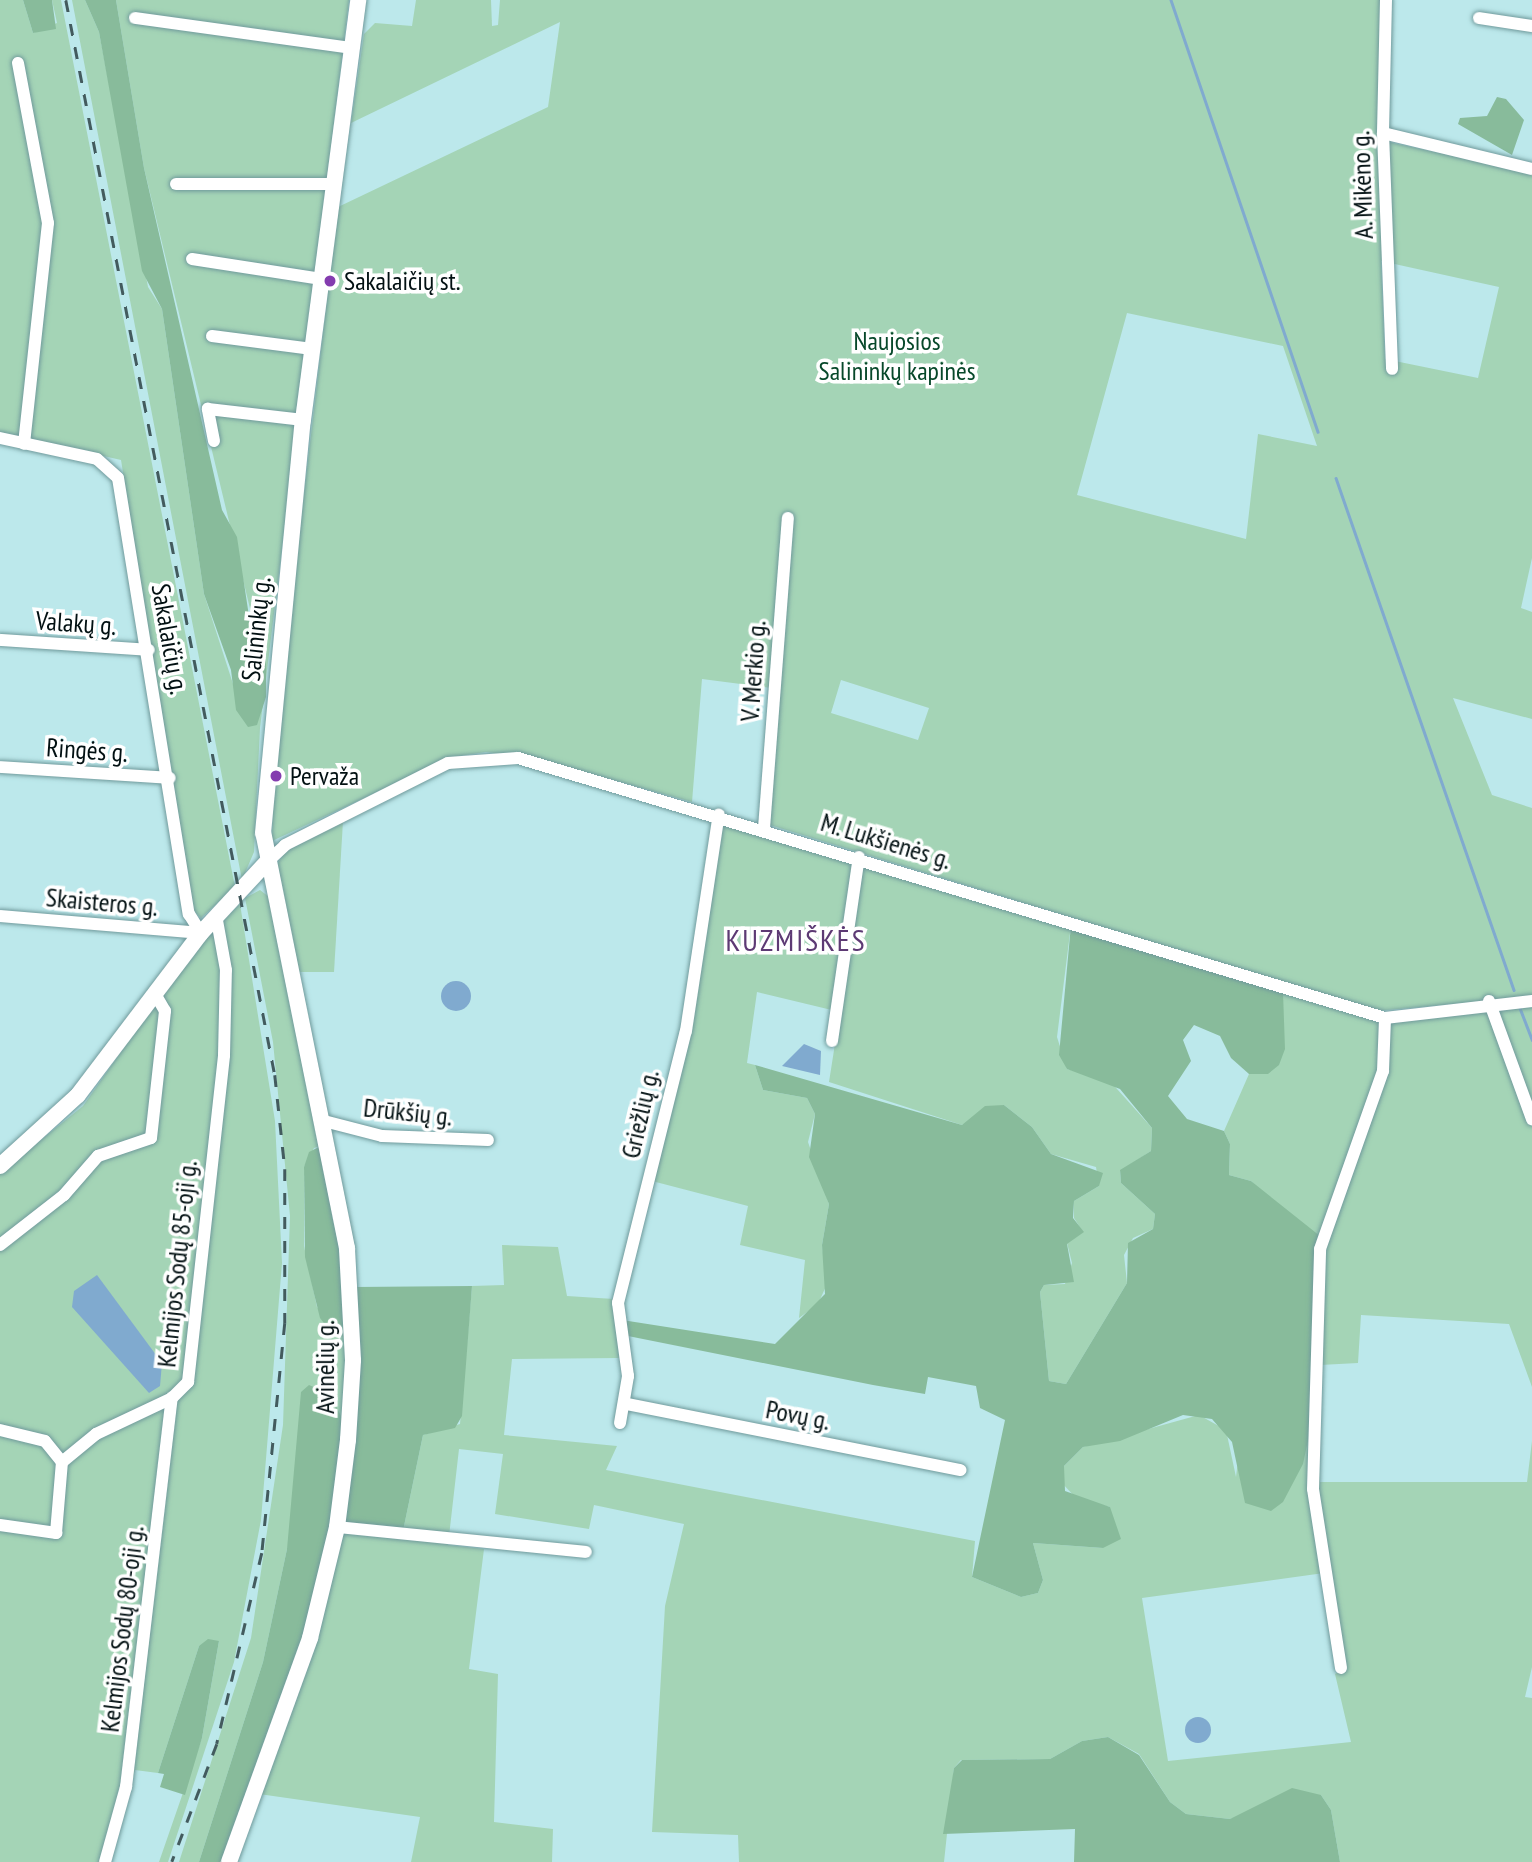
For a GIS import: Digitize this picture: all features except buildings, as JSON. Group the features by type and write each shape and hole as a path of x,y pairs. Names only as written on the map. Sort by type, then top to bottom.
{"main road":[{"name":"Salininkų g.","path":"265,863 265,797 303,420 358,0"},
{"path":"0,1166 78,1095 201,933 265,863"},
{"name":"Avinėlių g.","path":"229,1862 310,1638 337,1527 352,1360 347,1248 324,1121 265,863"}],"street":[{"name":"A. Mikėno g.","path":"1386,0 1383,133 1392,369"},
{"path":"135,18 352,48"},
{"path":"1479,18 1532,26"},
{"path":"19,63 48,223 24,444"},
{"path":"1383,133 1532,169"},
{"path":"176,184 333,184"},
{"path":"192,259 321,279"},
{"path":"212,336 312,349"},
{"path":"214,441 208,409 303,420"},
{"name":"Sakalaičių g.","path":"0,439 97,459 118,478 170,778 189,914 201,933"},
{"name":"V. Merkio g.","path":"764,828 788,518"},
{"name":"Valakų g.","path":"0,640 149,650"},
{"name":"M. Lukšienės g.","path":"265,863 285,845 448,763 484,757 518,758 719,814 1385,1018 1489,1001 1532,1001"},
{"name":"Ringės g.","path":"0,767 170,778"},
{"name":"Griežlių g.","path":"620,1423 627,1404 618,1303 686,1031 719,814"},
{"path":"832,1041 859,857"},
{"name":"Kelmijos Sodų 85-oji g.","path":"62,1462 105,1429 172,1398 190,1377 224,1055 226,960 216,915"},
{"name":"Skaisteros g.","path":"0,916 201,933"},
{"path":"0,1245 64,1195 98,1156 151,1138 165,1011 154,992"},
{"path":"1489,1001 1532,1119"},
{"path":"1341,1668 1313,1489 1320,1249 1333,1199 1377,1092 1385,1018"},
{"name":"Drūkšių g.","path":"324,1121 382,1136 488,1140"},
{"name":"Kelmijos Sodų 80-oji g.","path":"105,1862 126,1787 172,1398"},
{"name":"Povų g.","path":"627,1404 961,1470"},
{"path":"0,1430 45,1441 62,1462 56,1533 0,1525"},
{"path":"337,1527 586,1552"}],"green space":[{"path":"0,0 23,0 33,33 57,23 52,0 61,0 235,887 201,918 194,911 121,460 0,432"},
{"path":"23,0 52,0 56,29 33,33"},
{"path":"72,0 85,0 99,32 148,287 162,309 204,594 234,687 259,646 144,168 116,0 349,0 260,728 254,852 242,880"},
{"path":"85,0 116,0 144,168 222,510 237,537 252,636 266,662 266,697 257,725 248,727 236,710 231,670 204,594 162,309 142,271 99,32"},
{"name":"Naujosios Salininkų kapinės","path":"416,0 491,0 492,26 498,25 500,0 1380,0 1379,140 1532,173 1532,558 1521,608 1532,612 1532,719 1453,698 1492,795 1532,808 1532,997 1376,1011 770,825 779,689 702,679 692,802 535,758 486,752 452,757 272,841 275,739 338,207 548,107 560,22 351,123 364,34 375,23 412,26","holes":["1381,261 1499,287 1478,378 1385,359","1127,313 1283,346 1317,446 1258,434 1246,539 1077,495","841,680 929,708 918,740 831,713"]},
{"path":"1497,97 1506,99 1524,120 1512,155 1458,124 1460,118 1487,116"},
{"path":"343,821 334,972 297,972 275,867 286,851"},
{"path":"722,822 1071,925 1057,1037 1067,1069 1109,1080 1152,1128 1151,1151 1120,1171 1121,1183 1155,1214 1153,1229 1133,1238 1124,1255 1127,1283 1066,1384 1049,1381 1040,1292 1044,1285 1065,1284 1072,1263 1067,1243 1083,1232 1074,1218 1074,1201 1099,1186 1096,1167 1051,1154 1032,1127 1004,1105 962,1125 829,1082 840,1012 757,992 747,1063 755,1065 763,1090 807,1098 815,1114 808,1142 829,1204 822,1245 827,1284 818,1304 799,1318 805,1260 740,1245 748,1206 652,1181"},
{"path":"260,890 269,897 323,1145 314,1148 304,1167 304,1246 317,1307 346,1337 344,1422 287,1549 263,1662 199,1862 179,1862 251,1638 283,1425 290,1216 273,1042 245,898"},
{"path":"240,904 275,1121 282,1263 261,1520 234,1662 168,1862 159,1862 202,1738 219,1641 199,1646 158,1773 135,1770 107,1862 0,1862 0,1173 83,1106 192,951"},
{"path":"1071,925 1283,992 1285,1049 1279,1065 1268,1074 1249,1074 1231,1058 1220,1036 1194,1025 1183,1040 1191,1061 1168,1096 1187,1119 1224,1131 1230,1144 1229,1175 1251,1181 1320,1236 1310,1431 1303,1464 1283,1502 1271,1511 1245,1503 1232,1442 1212,1419 1183,1415 1120,1441 1083,1447 1064,1466 1065,1491 1110,1507 1121,1539 1103,1548 1033,1543 1043,1580 1038,1593 1021,1597 972,1577 1005,1420 980,1408 976,1386 928,1377 925,1394 873,1385 623,1335 622,1320 775,1344 825,1294 822,1245 829,1204 809,1157 815,1114 807,1098 763,1090 755,1065 962,1125 985,1106 1004,1105 1032,1127 1051,1154 1103,1173 1099,1186 1074,1201 1073,1218 1084,1232 1067,1244 1074,1282 1044,1285 1040,1292 1049,1381 1066,1384 1127,1283 1128,1243 1153,1229 1155,1214 1121,1183 1120,1170 1151,1151 1152,1128 1120,1089 1067,1069 1059,1055"},
{"path":"1283,992 1378,1022 1532,1005 1532,1387 1509,1324 1361,1315 1358,1363 1320,1365 1317,1427 1320,1482 1527,1482 1532,1441 1532,1667 1525,1697 1532,1698 1532,1862 1340,1862 1331,1810 1321,1795 1230,1819 1186,1814 1170,1802 1139,1754 1108,1737 1082,1741 1050,1759 961,1760 954,1768 944,1862 739,1862 738,1835 652,1832 665,1606 684,1524 594,1505 589,1529 495,1514 503,1454 459,1449 448,1545 484,1549 469,1669 498,1674 494,1822 553,1829 552,1862 411,1862 420,1817 259,1794 343,1524 403,1531 423,1435 460,1424 472,1286 504,1285 502,1245 558,1247 567,1296 614,1299 619,1358 512,1359 504,1435 617,1446 606,1470 975,1541 972,1577 1021,1597 1038,1593 1043,1580 1033,1543 1103,1548 1110,1507 1076,1498 1061,1482 1064,1466 1083,1447 1199,1415 1226,1430 1236,1477 1270,1199 1251,1181 1229,1175 1230,1144 1224,1131 1249,1074 1268,1074","holes":["1324,1573 1340,1671 1335,1674 1351,1742 1168,1761 1142,1598"]},
{"path":"323,1145 341,1264 346,1337 333,1335 320,1318 305,1257 304,1167 309,1152"},
{"path":"472,1286 462,1416 455,1428 423,1435 403,1531 343,1524 355,1287"},
{"path":"309,1385 330,1394 344,1422 336,1497 303,1642 224,1862 199,1862 263,1662 287,1549 301,1392"},
{"path":"208,1639 219,1641 202,1738 185,1795 160,1787 164,1774 158,1773 199,1646"},
{"path":"1108,1737 1139,1755 1170,1802 1186,1814 1230,1819 1292,1788 1321,1795 1331,1810 1340,1862 1074,1862 1075,1829 943,1834 954,1768 962,1760 1050,1759 1082,1741"}],"water":[{"path":"456,981 462,982 470,990 470,1002 462,1010 456,1011 450,1010 442,1002 441,996 442,990 450,982"},
{"path":"804,1044 821,1051 820,1075 782,1066"},
{"path":"97,1275 162,1363 160,1386 149,1393 72,1307 74,1291"},
{"path":"1198,1717 1207,1721 1211,1730 1207,1739 1198,1743 1189,1739 1185,1730 1189,1721"}],"waterway":[{"path":"1171,0 1318,432"},
{"path":"1336,478 1514,990"},
{"path":"1520,1008 1532,1040"}],"railway":[{"path":"66,0 275,1075 285,1169 285,1323 262,1553 217,1744 172,1862"}],"place":[{"name":"Sakalaičių st.","path":"330,281"},
{"name":"Pervaža","path":"276,776"}],"district":[{"name":"KUZMIŠKĖS","path":"796,940"}]}
